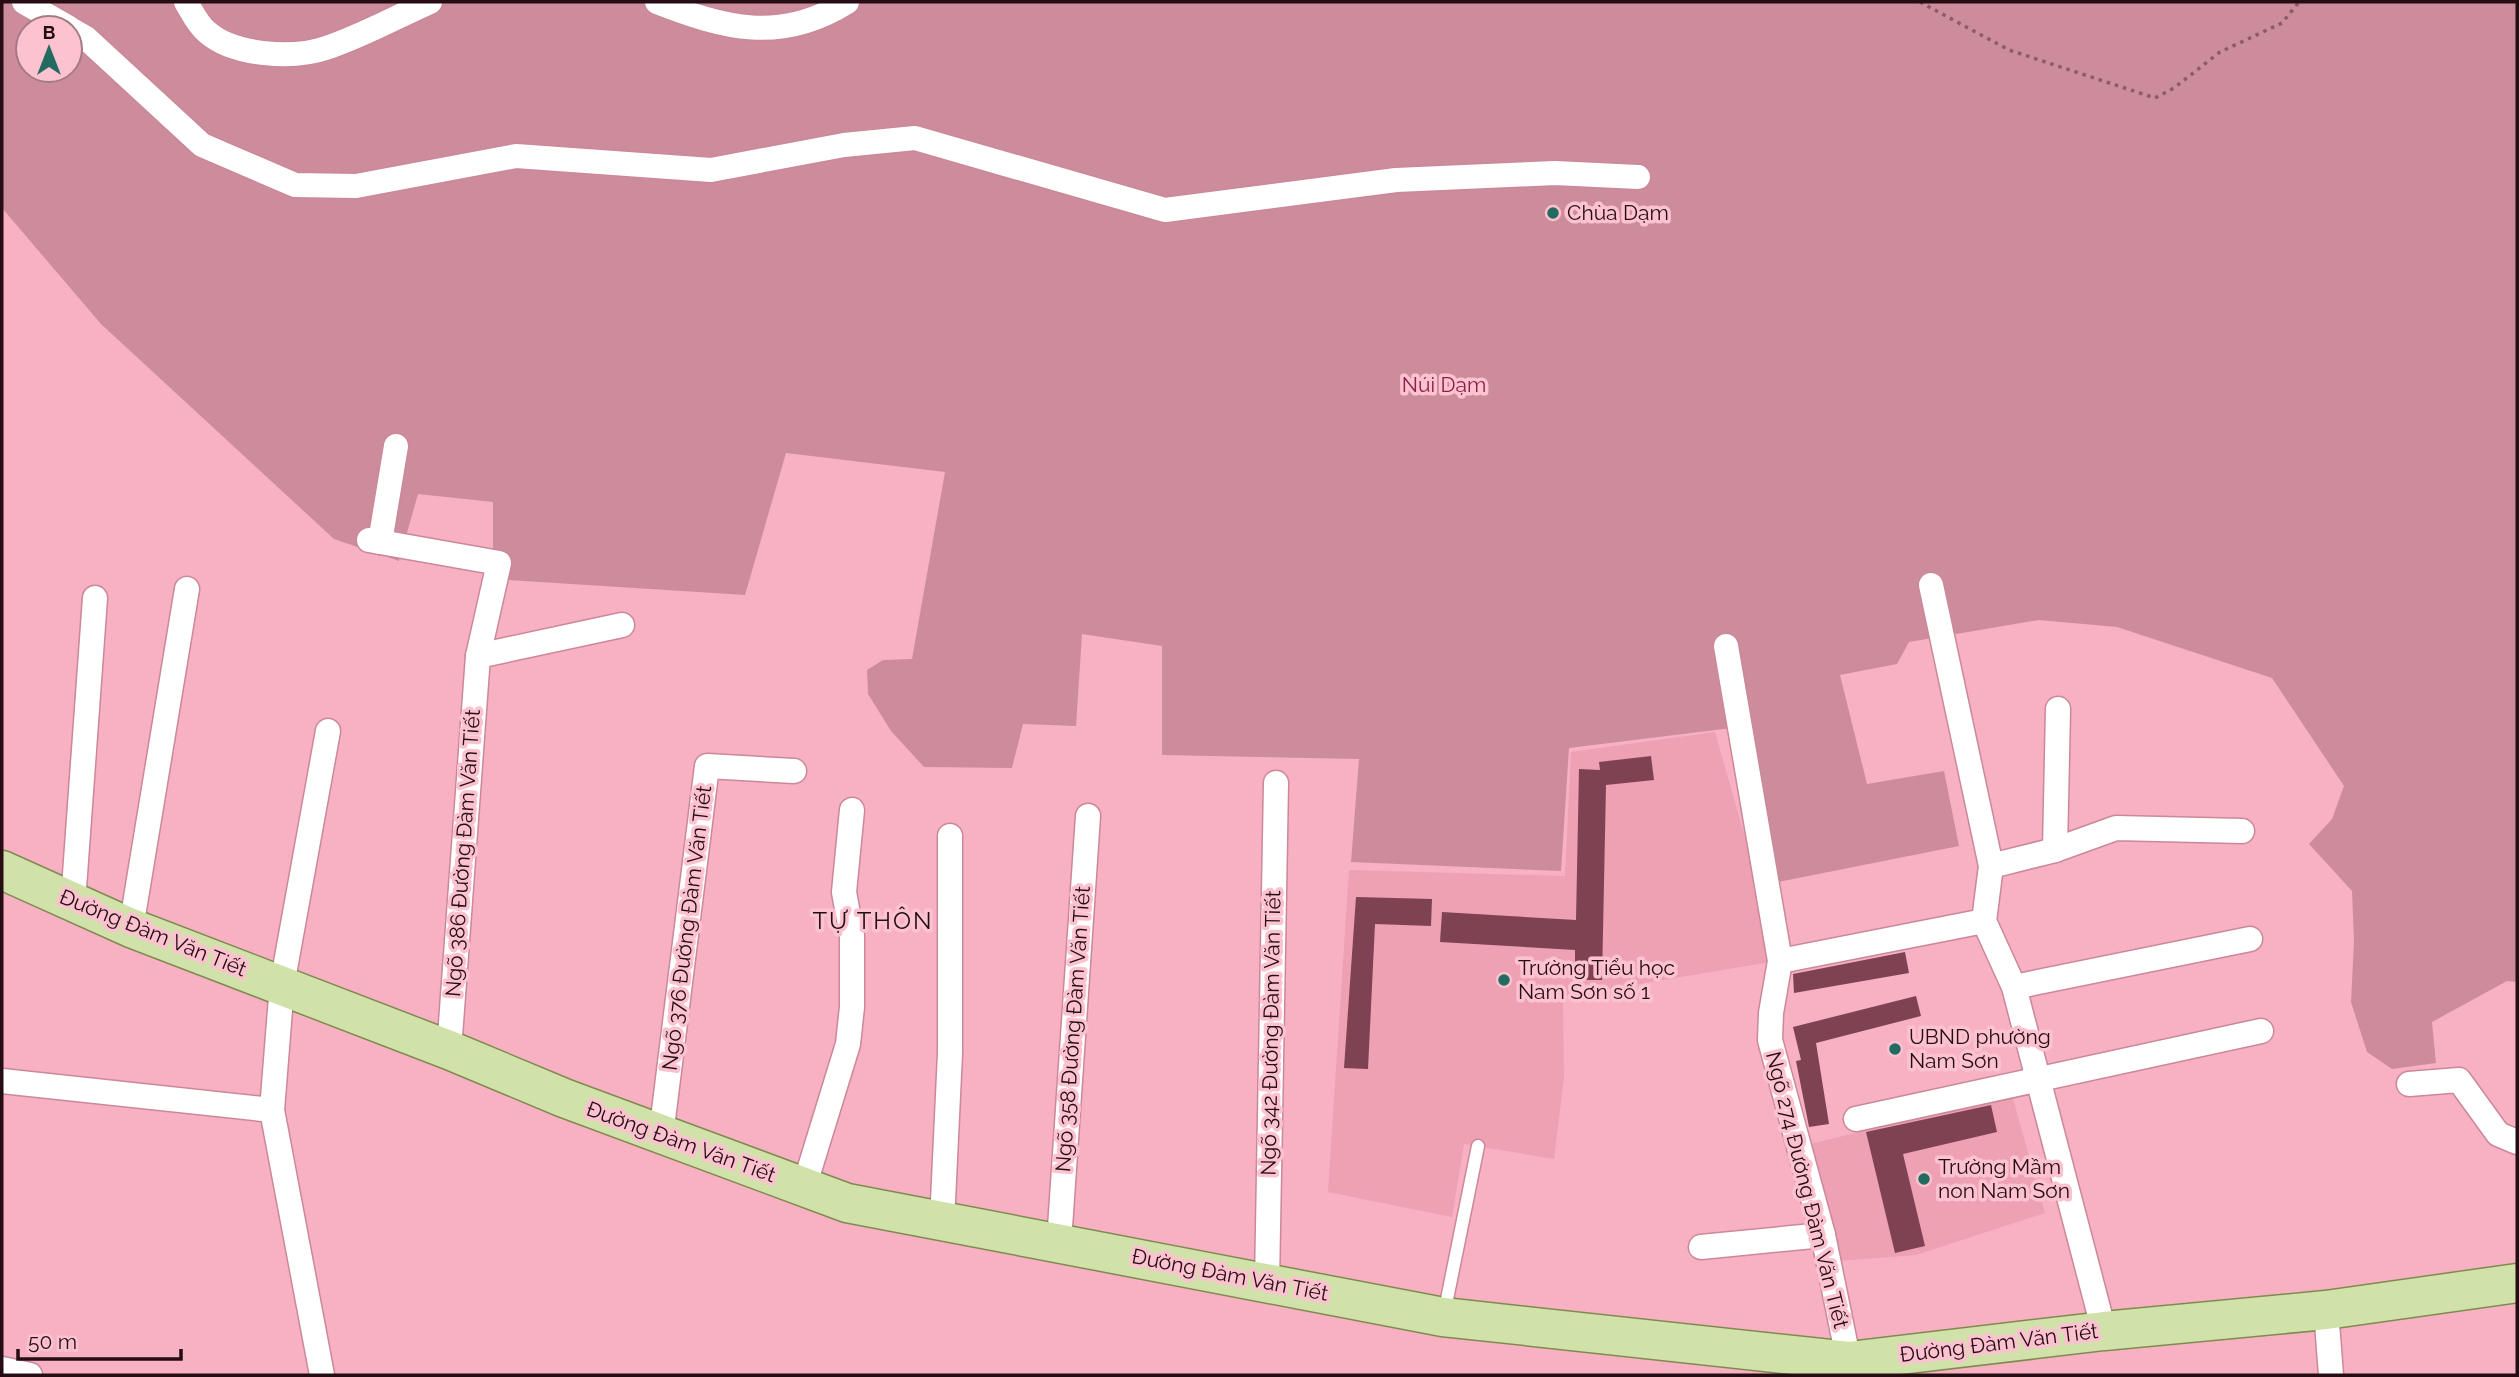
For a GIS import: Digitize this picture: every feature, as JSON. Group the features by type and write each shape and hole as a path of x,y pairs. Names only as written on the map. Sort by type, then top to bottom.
{"main road":[{"name":"Đường Đàm Văn Tiết","path":"2,870 131,928 661,1135 847,1203 1443,1317 1850,1368 2104,1331 2326,1310 2517,1283"}],"street":[{"path":"24,2 45,14"},
{"path":"186,2 198,22 217,39 254,50 291,53 327,48 430,2"},
{"path":"657,2 708,22 752,28 801,22 846,2"},
{"path":"84,37 202,145 295,184 356,186 516,156 711,170 844,145 915,138 1165,210 1396,180 1555,173 1638,177"},
{"name":"Ngõ 386 Đường Đàm Văn Tiết","path":"396,446 374,541 499,563 478,656 449,1050"},
{"path":"1931,585 1991,866 1984,921 2014,987 2104,1331"},
{"path":"131,928 187,589"},
{"path":"73,902 95,598"},
{"path":"478,656 622,625"},
{"name":"Ngõ 274 Đường Đàm Văn Tiết","path":"1726,646 1780,961 1772,1002 1770,1040 1823,1235 1850,1368"},
{"path":"2054,849 2057,709"},
{"path":"321,1375 272,1110 282,985 328,731"},
{"name":"Ngõ 376 Đường Đàm Văn Tiết","path":"661,1135 707,766 794,771"},
{"name":"Ngõ 342 Đường Đàm Văn Tiết","path":"1267,1283 1276,783"},
{"path":"804,1187 848,1044 852,1007 852,936 844,892 852,810"},
{"name":"Ngõ 358 Đường Đàm Văn Tiết","path":"1059,1242 1088,816"},
{"path":"1991,866 2116,828 2242,831"},
{"path":"942,1222 950,1053 950,836"},
{"path":"1780,961 1984,921"},
{"path":"2014,987 2249,939"},
{"path":"1856,1119 2261,1031"},
{"path":"2409,1084 2459,1080 2498,1134 2517,1143"},
{"path":"2,1081 272,1110"},
{"path":"1701,1247 1823,1235"},
{"path":"2326,1310 2331,1375"},
{"path":"2,1369 30,1375"}],"lane":[{"path":"1443,1317 1478,1146"}],"path":[{"path":"1920,2 2009,51 2155,98 2174,88 2220,52 2282,23 2299,2"}],"shaded area":[{"name":"Trường Tiểu học Nam Sơn số 1","path":"1715,732 1745,837 1770,962 1563,997 1564,1077 1554,1159 1464,1144 1452,1217 1328,1192 1349,870 1565,876 1571,752"},
{"name":"Trường Mầm non Nam Sơn","path":"2012,1095 2045,1213 1916,1255 1824,1262 1806,1145"}],"green space":[{"name":"Núi Dạm","path":"2,2 2517,2 2517,982 2507,981 2432,1022 2436,1063 2392,1069 2367,1052 2351,1002 2354,942 2352,891 2309,844 2332,819 2344,786 2272,678 2117,627 2039,620 1909,642 1897,664 1840,675 1867,784 1944,771 1959,846 1778,882 1748,726 1569,748 1561,871 1351,862 1359,759 1162,755 1162,646 1082,634 1076,726 1023,724 1012,768 924,767 891,731 868,694 867,670 883,660 912,659 945,472 786,453 745,595 493,579 493,502 418,494 399,561 334,539 101,324 2,208"}],"building":[{"path":"1651,756 1654,780 1606,785 1602,980 1575,980 1575,950 1440,942 1442,912 1576,920 1579,769 1600,770 1599,762"},
{"path":"1356,897 1432,899 1431,926 1375,924 1368,1069 1344,1068"},
{"path":"1905,952 1909,973 1794,993 1793,974"},
{"path":"1916,996 1921,1016 1816,1043 1829,1124 1809,1127 1796,1061 1801,1060 1793,1027"},
{"path":"1991,1105 1997,1132 1903,1154 1925,1246 1895,1253 1866,1132"}],"place":[{"name":"Chùa Dạm","path":"1553,213"},
{"name":"Trường Tiểu học Nam Sơn số 1","path":"1504,980"},
{"name":"UBND phường Nam Sơn","path":"1895,1049"},
{"name":"Trường Mầm non Nam Sơn","path":"1924,1179"}],"district":[{"name":"TỰ THÔN","path":"873,921"}]}
